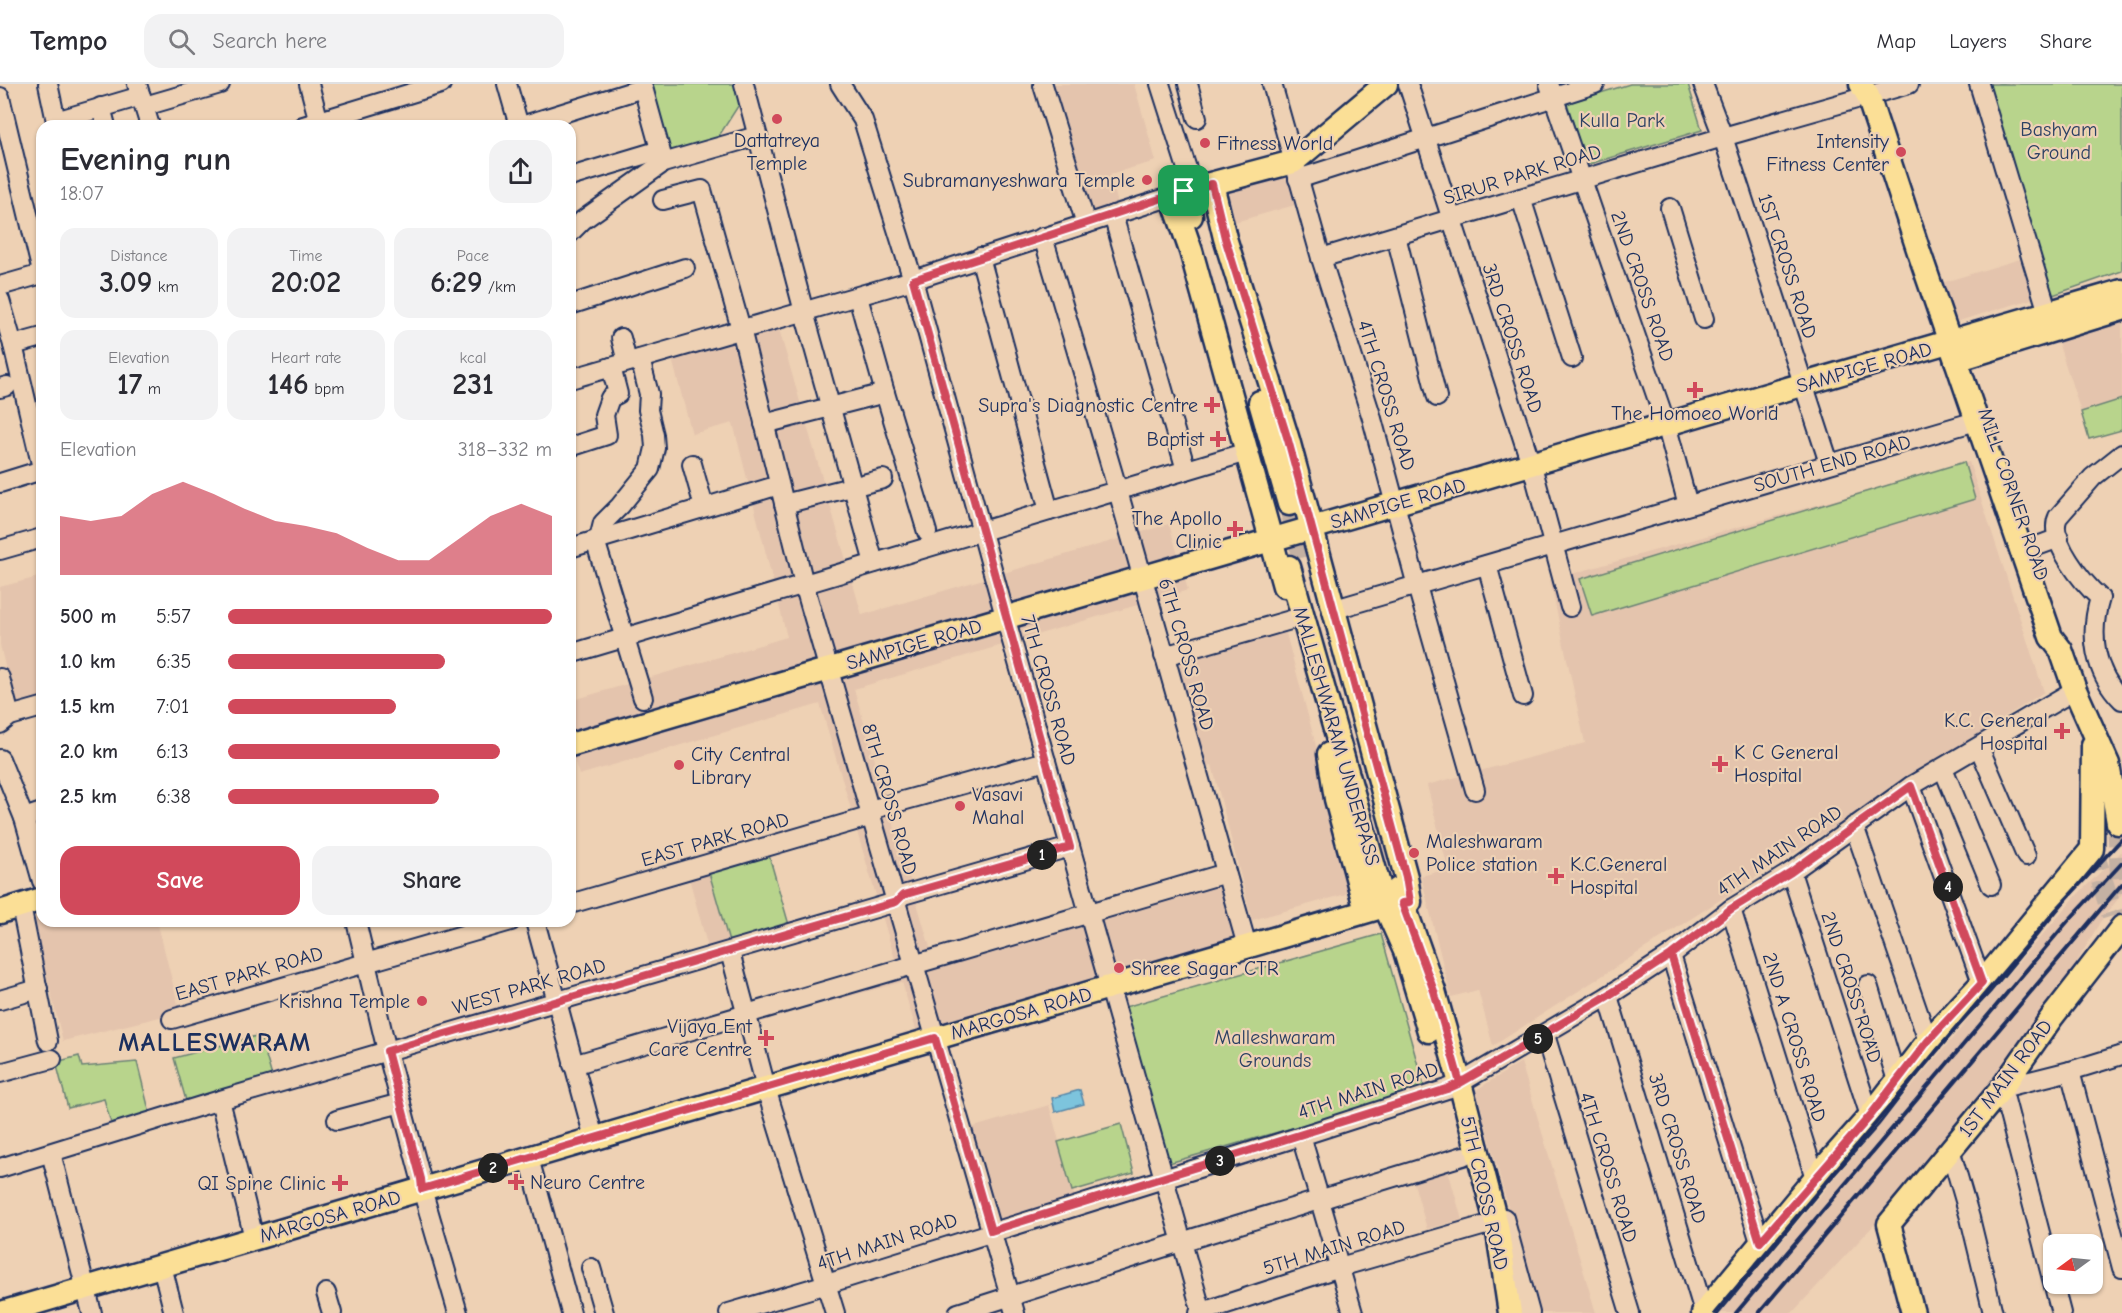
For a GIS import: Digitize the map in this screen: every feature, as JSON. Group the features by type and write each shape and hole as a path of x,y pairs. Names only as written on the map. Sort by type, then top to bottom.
{"main road":[{"path":"1192,187 1296,171 1386,84"},
{"path":"1864,90 1958,349"},
{"path":"1192,187 1281,506 1194,228 1192,187"},
{"path":"1192,187 1191,251 1324,726 1336,799 1391,906"},
{"path":"1192,187 1225,238 1288,440 1332,610 1406,877 1391,906"},
{"name":"SAMPIGE ROAD","path":"1958,349 2048,313 2122,291"},
{"name":"SAMPIGE ROAD","path":"576,743 1803,384 2122,309"},
{"name":"MILL CORNER ROAD","path":"1958,349 1976,421 2027,549"},
{"name":"MILL CORNER ROAD","path":"1958,349 2027,549 2051,637 2061,650 2093,734 2108,764 2118,823"},
{"name":"MALLESHWARAM UNDERPASS","path":"1297,565 1391,906"},
{"name":"MILL CORNER ROAD","path":"1982,983 2092,849 2093,734"},
{"name":"MARGOSA ROAD","path":"1,1313 1246,946 1391,906"},
{"name":"5TH CROSS ROAD","path":"1391,906 1485,1182 1497,1226 1510,1313"},
{"name":"1ST MAIN ROAD","path":"1913,1313 1889,1224 2002,1088 2052,1017 2119,930"},
{"path":"1704,1312 1760,1242 1870,1116 1928,1041 1982,983"},
{"name":"5TH CROSS ROAD","path":"1454,1086 1463,1156 1482,1226 1496,1313"}],"street":[{"path":"48,84 56,120"},
{"path":"65,120 141,95 220,84"},
{"path":"309,84 314,120"},
{"path":"327,120 441,84"},
{"path":"507,84 518,120"},
{"path":"744,84 804,312 874,563"},
{"name":"7TH CROSS ROAD","path":"840,84 863,120 913,280 1005,618 1201,1313"},
{"path":"576,377 858,297 1086,224 1192,187 1161,84"},
{"path":"1188,84 1197,118"},
{"name":"4TH CROSS ROAD","path":"1272,84 1321,258 1371,415 1475,790"},
{"name":"3RD CROSS ROAD","path":"1408,84 1531,464 1570,607"},
{"path":"1296,171 1425,137 1551,91 1595,84"},
{"name":"1ST CROSS ROAD","path":"1703,84 1723,137 1829,463"},
{"name":"SIRUR PARK ROAD","path":"1321,258 1723,137 1864,90 1910,84"},
{"path":"1979,84 2048,313"},
{"path":"1043,85 1086,224"},
{"path":"538,120 642,86 662,157"},
{"name":"2ND CROSS ROAD","path":"1551,91 1666,424 1688,505"},
{"path":"141,95 148,120"},
{"path":"0,97 36,248"},
{"path":"101,107 104,120"},
{"path":"576,176 757,136"},
{"path":"576,223 662,157"},
{"name":"8TH CROSS ROAD","path":"663,200 702,189 741,329 804,584 916,965 1012,1305"},
{"path":"1521,198 1572,358"},
{"path":"1670,208 1704,319"},
{"path":"1113,215 1186,470"},
{"path":"1396,236 1437,397"},
{"name":"6TH CROSS ROAD","path":"1043,237 1118,491 1246,946"},
{"path":"980,257 1049,511"},
{"path":"576,303 685,268"},
{"path":"0,286 36,275"},
{"path":"858,297 927,532"},
{"path":"0,300 35,409"},
{"path":"621,338 626,363 649,394 648,410 655,447 650,469 603,523 597,540 643,698"},
{"path":"13,345 36,339"},
{"path":"576,445 607,435 604,415 610,398 618,394 626,363"},
{"path":"764,424 885,393"},
{"name":"SOUTH END ROAD","path":"1332,610 1976,421"},
{"path":"576,652 1247,452"},
{"path":"2122,454 2093,477 2055,522 2059,538 2074,570 2100,598 2094,632 2096,655 2105,677 2122,700"},
{"path":"692,464 704,507"},
{"path":"0,483 36,471"},
{"path":"784,504 883,478"},
{"path":"576,546 779,485"},
{"path":"2027,549 2059,538"},
{"path":"0,550 36,540"},
{"path":"1487,565 1523,696"},
{"path":"1164,656 1294,619"},
{"path":"0,678 5,720 36,709"},
{"name":"4TH MAIN ROAD","path":"729,1313 1301,1136 1454,1086 1545,1035 1671,955 1731,909 1791,872 1911,786 2075,690"},
{"path":"1979,747 2026,856"},
{"path":"0,759 7,793 24,818 36,860"},
{"name":"EAST PARK ROAD","path":"576,902 1046,761"},
{"path":"1943,768 1991,885"},
{"path":"1911,786 1982,983"},
{"path":"24,818 36,814"},
{"path":"1854,826 1928,1041"},
{"name":"WEST PARK ROAD","path":"0,1168 220,1100 730,952 896,902 903,895 1070,847"},
{"name":"2ND CROSS ROAD","path":"1791,872 1870,1116"},
{"path":"573,1065 1226,873"},
{"path":"0,1073 50,1050 21,905"},
{"name":"2ND A CROSS ROAD","path":"1731,909 1815,1178"},
{"path":"357,927 422,1189 458,1313"},
{"name":"EAST PARK ROAD","path":"172,1019 490,927"},
{"path":"537,927 594,1138"},
{"path":"730,952 766,1088 835,1313"},
{"path":"1671,955 1760,1242"},
{"path":"1868,985 1897,1081"},
{"path":"0,1000 38,989"},
{"name":"3RD CROSS ROAD","path":"1608,996 1704,1312"},
{"name":"4TH CROSS ROAD","path":"1545,1035 1630,1313"},
{"path":"2061,1313 2002,1088 2122,1055"},
{"path":"2070,1071 2122,1268"},
{"path":"220,1100 254,1238"},
{"path":"338,1120 401,1103"},
{"path":"1301,1136 1353,1313"},
{"path":"1950,1149 1970,1218 1993,1313"},
{"path":"51,1153 92,1313"},
{"path":"958,1313 1012,1305 1181,1242 1463,1156"},
{"path":"529,1158 571,1313"},
{"path":"1485,1182 1504,1217 1530,1313"},
{"name":"5TH MAIN ROAD","path":"1201,1313 1340,1268 1482,1226"},
{"path":"162,1266 174,1313"},
{"path":"591,1268 603,1313"},
{"path":"326,1293 332,1313"}],"shaded area":[{"path":"1045,84 1134,84 1156,161 1110,174 1118,204 1085,214"},
{"path":"1292,167 1302,203 1228,224 1218,188"},
{"path":"2030,256 2042,296 1952,323 1938,284"},
{"path":"2122,318 2122,399 2081,412 2057,339"},
{"path":"778,326 862,615 1169,524 1188,590 854,689 934,961 1084,918 1101,979 916,1030 902,982 828,1002 825,989 897,966 856,828 768,852 729,942 708,948 689,878 853,816 820,704 579,775 576,765 576,699 787,637 733,423 692,434 671,355"},
{"name":"K C General Hospital","path":"1969,462 2044,692 1493,1046 1478,990 1451,997 1421,876 1448,869 1427,785 1585,743 1550,580"},
{"path":"36,578 36,702 15,708 0,645 0,587"},
{"path":"1285,630 1314,738 1348,881 1346,894 1252,920 1212,765 1205,767 1176,659"},
{"path":"2122,851 2122,894 2100,922 2063,986 1899,1198 1792,1313 1721,1313 1967,1021 2078,894"},
{"path":"1221,881 1237,942 1113,976 1097,915"},
{"path":"36,918 36,927 159,927 180,1012 63,1041 32,919"},
{"path":"1521,1062 1596,1313 1537,1313 1476,1090"},
{"path":"1049,1105 1075,1198 993,1221 967,1129"},
{"path":"1446,1163 1462,1220 1427,1229 1411,1173"}],"green space":[{"path":"649,84 737,84 742,100 715,142 668,155"},
{"name":"Kulla Park","path":"1630,84 1688,84 1702,130 1586,165 1567,103"},
{"name":"Bashyam Ground","path":"1983,84 2122,84 2122,271 2050,296"},
{"path":"2122,399 2122,430 2089,439 2081,412"},
{"path":"1964,462 1975,499 1592,616 1580,579"},
{"path":"768,852 789,925 729,942 708,869"},
{"name":"Malleshwaram Grounds","path":"1381,934 1425,1090 1169,1163 1125,1007"},
{"path":"260,1035 273,1080 187,1104 174,1058"},
{"path":"79,1056 82,1067 137,1062 151,1118 113,1130 104,1099 68,1108 56,1062"},
{"path":"1121,1124 1134,1173 1072,1191 1058,1142"}],"water":[{"path":"1080,1090 1084,1104 1055,1112 1052,1098"}],"tunnel":[{"path":"1289,504 1305,563"},
{"path":"2118,823 2122,893"},
{"path":"2092,849 2113,916"}],"railway":[{"path":"1715,1313 2056,910 2122,839"},
{"path":"1736,1313 2068,921 2122,863"},
{"path":"1759,1313 2122,884"}],"place":[{"name":"Dattatreya Temple","path":"777,119"},
{"name":"Fitness World","path":"1205,143"},
{"name":"Intensity Fitness Center","path":"1901,152"},
{"name":"Subramanyeshwara Temple","path":"1147,180"},
{"name":"The Homoeo World","path":"1695,390"},
{"name":"Supra's Diagnostic Centre","path":"1212,405"},
{"name":"Baptist","path":"1218,439"},
{"name":"The Apollo Clinic","path":"1235,529"},
{"name":"K.C. General Hospital","path":"2062,731"},
{"name":"K C General Hospital","path":"1720,764"},
{"name":"City Central Library","path":"679,765"},
{"name":"Vasavi Mahal","path":"960,806"},
{"name":"Maleshwaram Police station","path":"1414,853"},
{"name":"K.C.General Hospital","path":"1556,876"},
{"name":"Shree Sagar CTR","path":"1119,968"},
{"name":"Krishna Temple","path":"422,1001"},
{"name":"Vijaya Ent Care Centre","path":"766,1038"},
{"name":"Neuro Centre","path":"516,1182"},
{"name":"QI Spine Clinic","path":"340,1183"}],"district":[{"name":"MALLESWARAM","path":"215,1042"}],"route":[{"path":"1184,191 913,280 1070,847 903,895 896,902 730,952 387,1051 422,1189 935,1038 991,1231 1301,1136 1460,1083 1545,1035 1671,955 1731,909 1791,872 1911,786 1982,983 1928,1041 1870,1116 1760,1242 1671,955 1608,996 1545,1035 1536,1040 1460,1083 1434,991 1402,903 1410,902 1406,877 1332,610 1288,440 1225,238 1212,184 1184,191"}]}
